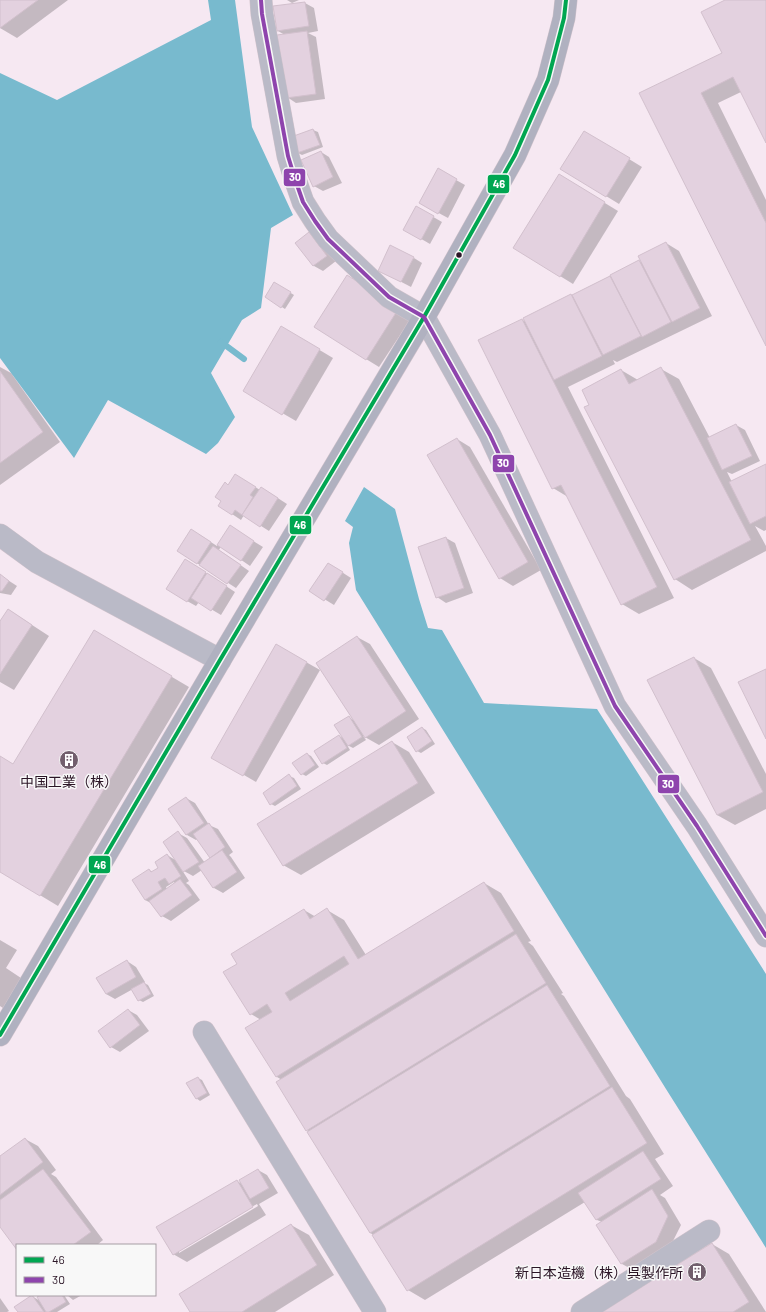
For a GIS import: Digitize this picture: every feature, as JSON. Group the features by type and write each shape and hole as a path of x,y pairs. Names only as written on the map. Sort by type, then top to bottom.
{"main road":[{"path":"3,1022 424,317 515,155 548,80 564,18 566,0"}],"street":[{"path":"262,0 262,14 284,133 295,179 303,202 315,221 334,245 390,297 424,317 490,435 615,706 697,826 766,936"},
{"path":"0,535 37,562 220,660"},
{"path":"204,1032 375,1312"},
{"path":"582,1312 710,1231"}],"water":[{"path":"208,0 235,0 252,127 293,215 271,228 261,308 242,320 211,373 235,417 218,443 206,454 108,400 74,458 0,358 0,73 57,100 211,20"},
{"path":"364,487 395,509 428,628 442,630 484,703 597,709 766,974 766,1248 356,590 349,543 353,527 345,521"}],"building":[{"path":"0,0 38,0 0,28"},
{"path":"725,0 766,0 766,143 733,77 701,93 766,223 766,346 639,93 722,53 701,12"},
{"path":"305,2 309,26 277,31 273,6"},
{"path":"307,31 316,94 286,98 277,35"},
{"path":"313,129 320,145 297,153 291,137"},
{"path":"584,131 630,158 606,197 560,169"},
{"path":"321,151 333,177 313,187 301,160"},
{"path":"438,168 457,179 438,214 419,203"},
{"path":"559,174 605,202 560,277 513,248"},
{"path":"416,206 434,216 421,240 403,230"},
{"path":"309,232 327,256 313,266 295,243"},
{"path":"666,242 700,308 672,322 638,256"},
{"path":"390,245 414,257 401,282 378,271"},
{"path":"639,260 671,322 642,337 610,275"},
{"path":"347,275 399,308 366,360 314,327"},
{"path":"610,276 641,336 603,355 572,295"},
{"path":"274,282 291,292 281,308 265,297"},
{"path":"571,294 602,356 554,380 523,318"},
{"path":"522,319 657,587 621,605 561,485 552,489 478,340"},
{"path":"281,326 320,349 282,415 243,391"},
{"path":"661,367 751,540 674,580 584,407 589,405 582,390 621,369 629,384"},
{"path":"0,371 43,432 0,463"},
{"path":"736,424 752,456 722,470 707,438"},
{"path":"457,438 528,562 499,579 427,455"},
{"path":"766,464 766,516 750,524 729,482"},
{"path":"235,474 256,487 250,495 253,497 242,515 235,510 232,515 218,506 221,501 215,497 225,482 228,485"},
{"path":"261,487 278,498 260,527 242,515"},
{"path":"230,525 254,541 241,561 217,545"},
{"path":"191,529 211,542 197,564 177,551"},
{"path":"446,537 464,588 436,598 418,547"},
{"path":"213,546 241,565 227,584 199,565"},
{"path":"185,559 206,572 187,602 166,589"},
{"path":"328,563 343,572 324,601 309,591"},
{"path":"207,573 227,586 211,611 191,598"},
{"path":"0,574 9,581 2,591 0,591"},
{"path":"8,609 32,625 0,674 0,621"},
{"name":"中国工業（株）","path":"94,630 172,676 40,896 0,872 0,756 13,764"},
{"path":"357,636 406,711 365,738 316,663"},
{"path":"276,644 307,662 243,776 211,758"},
{"path":"694,657 763,792 717,815 647,680"},
{"path":"766,669 766,739 738,682"},
{"path":"349,716 362,737 348,746 334,725"},
{"path":"422,727 432,741 416,752 407,737"},
{"path":"339,735 347,748 322,764 314,751"},
{"path":"392,741 418,783 283,866 257,824"},
{"path":"307,753 315,765 301,775 292,763"},
{"path":"289,774 297,786 270,805 263,793"},
{"path":"186,797 204,823 186,835 168,809"},
{"path":"209,823 225,847 210,858 193,834"},
{"path":"178,831 199,862 183,872 163,842"},
{"path":"222,850 237,872 213,888 198,866"},
{"path":"167,854 181,876 169,884 165,878 158,882 162,889 145,900 132,880 149,869 151,872 158,868 155,862"},
{"path":"180,879 192,895 161,917 149,901"},
{"path":"484,882 514,931 276,1077 245,1028 272,1012 267,1004 250,1015 223,972 237,964 231,954 304,909 310,919 327,908 358,959","holes":["344,956 349,964 290,1001 285,993"]},
{"path":"516,934 546,983 306,1131 276,1082"},
{"path":"127,960 136,977 106,994 96,978"},
{"path":"144,982 151,994 138,1001 131,989"},
{"path":"547,985 610,1086 370,1233 307,1132"},
{"path":"128,1009 140,1025 110,1048 98,1031"},
{"path":"198,1077 207,1093 196,1099 186,1083"},
{"path":"612,1087 647,1143 407,1291 372,1235"},
{"path":"25,1138 43,1162 0,1195 0,1156"},
{"path":"643,1151 661,1179 596,1220 578,1193"},
{"path":"43,1169 91,1232 74,1244 16,1244 16,1249 0,1227 0,1200"},
{"path":"258,1169 269,1188 250,1199 239,1180"},
{"path":"237,1180 253,1207 173,1255 156,1227"},
{"path":"652,1189 668,1216 656,1242 621,1264 596,1225"},
{"path":"291,1224 317,1265 242,1312 190,1312 179,1294"},
{"name":"新日本造機（株）呉製作所","path":"712,1243 749,1302 733,1312 601,1312"},
{"path":"33,1296 44,1312 18,1312 14,1307"},
{"path":"63,1296 66,1302 49,1312 46,1312 37,1297"}],"waterway":[{"path":"221,342 244,359"}],"transit line":[{"name":"30","path":"261,0 262,14 288,156 303,202 328,239 389,297 424,317 490,435 615,706 697,826 766,936"},
{"name":"46","path":"0,1035 220,660 424,317 515,155 548,80 564,18 566,0"}],"place":[{"name":"中国工業（株）","path":"69,760"},
{"name":"新日本造機（株）呉製作所","path":"697,1272"}]}
